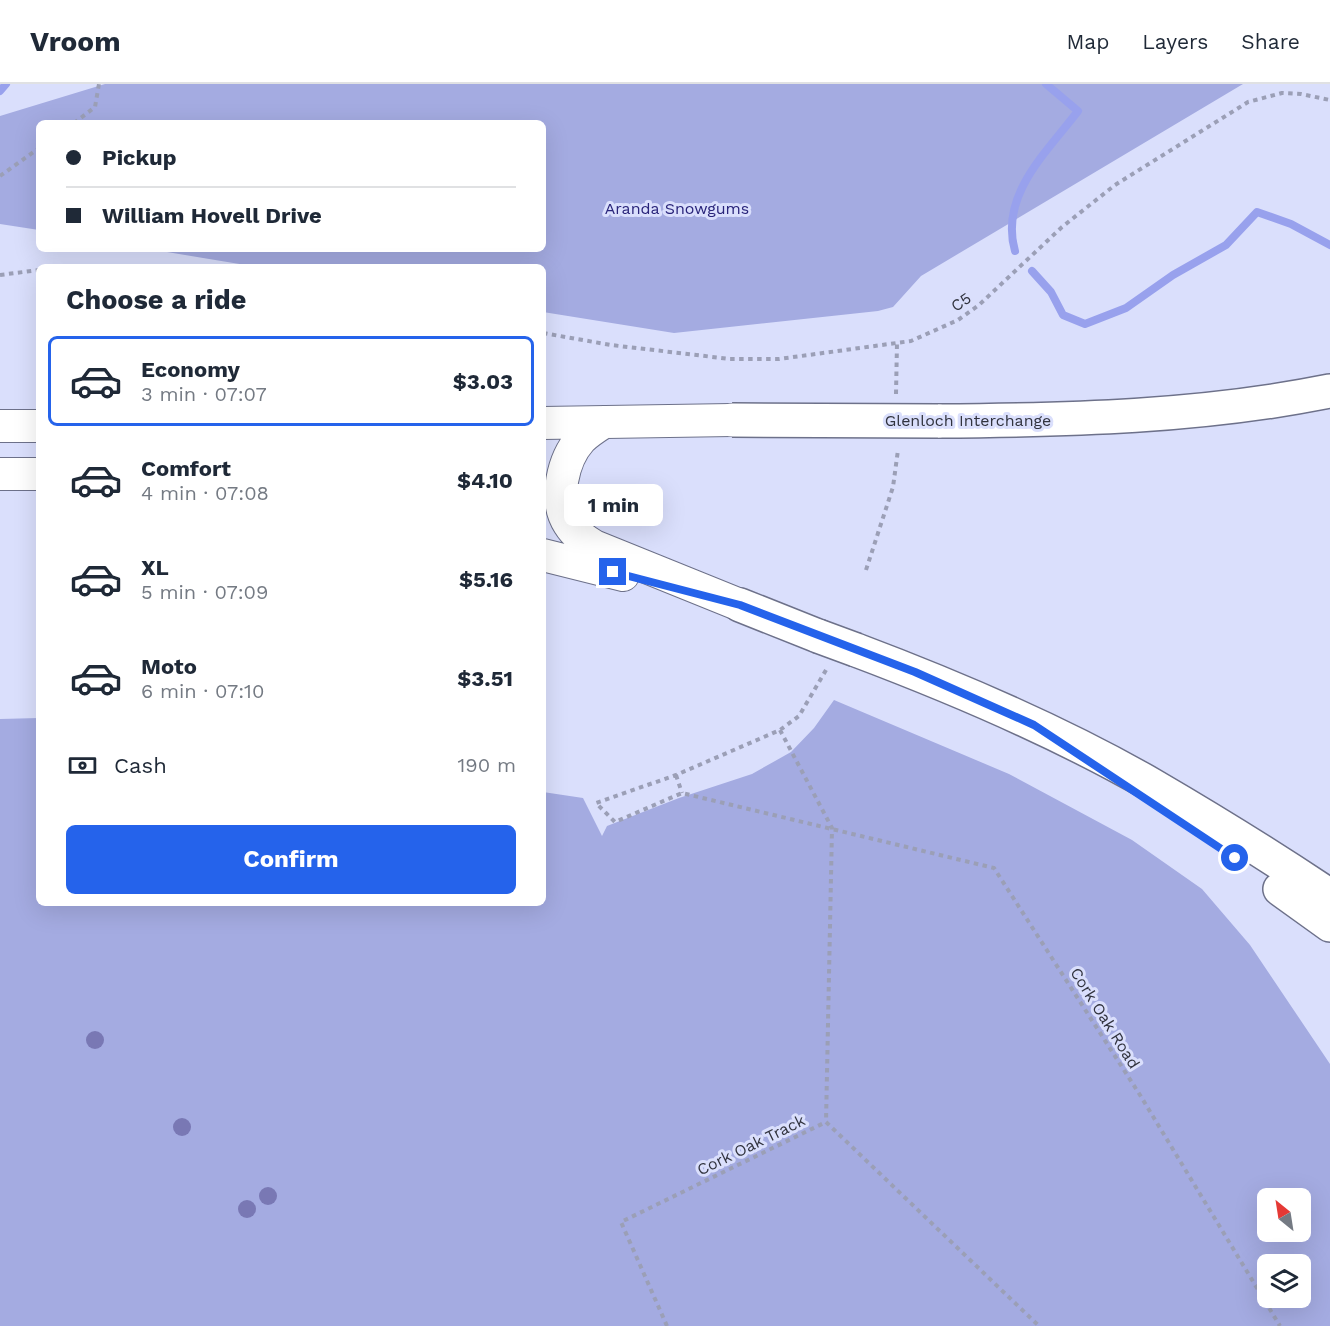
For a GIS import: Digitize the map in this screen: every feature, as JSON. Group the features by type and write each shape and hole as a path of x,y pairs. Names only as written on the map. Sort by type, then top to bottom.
{"highway":[{"name":"Glenloch Interchange","path":"732,420 1058,420 1144,416 1240,406 1330,392"},
{"path":"740,605 915,672 1034,725 1150,784 1262,851 1330,896"},
{"path":"1034,725 1217,846 1330,925"}],"main road":[{"name":"Glenloch Interchange","path":"546,423 732,420"},
{"path":"604,422 582,438 568,462 562,500 569,524 578,535 594,546 740,605"},
{"path":"0,426 36,426"},
{"path":"0,474 36,474"},
{"path":"546,556 740,605"}],"path":[{"path":"78,120 95,107 99,84"},
{"name":"C5","path":"546,334 611,345 730,359 779,359 897,343 934,332 958,320 979,305 1062,227 1115,186 1248,102 1282,93 1330,100"},
{"path":"0,176 36,150"},
{"path":"0,275 36,270"},
{"path":"896,396 897,343"},
{"path":"866,570 894,487 897,470 897,438"},
{"path":"676,776 682,793 615,822 596,803 676,776 780,730 799,716 826,670"},
{"path":"780,730 832,828 826,1122"},
{"name":"Cork Oak Road","path":"682,793 994,868 1140,1095 1280,1326"},
{"name":"Cork Oak Track","path":"667,1326 621,1222 826,1122 1040,1326"}],"green space":[{"name":"Aranda Snowgums","path":"105,84 1243,84 921,276 893,307 878,311 674,333 546,312 546,264 239,264 167,252 546,252 546,120 36,120 36,230 0,224 0,116"},
{"path":"834,700 1009,774 1132,840 1202,889 1250,945 1330,1064 1330,1326 0,1326 0,719 36,718 36,906 546,906 546,792 583,798 602,836 607,826 679,798 752,774 791,752 814,728"}],"waterway":[{"path":"0,91 6,84"},
{"path":"1015,251 1012,231 1014,211 1020,193 1040,159 1078,111 1046,84"},
{"path":"1032,271 1051,292 1063,315 1085,324 1126,308 1173,275 1226,245 1257,212 1291,224 1330,245"}],"route":[{"path":"613,572 740,605 915,672 1034,725 1235,858"}]}
